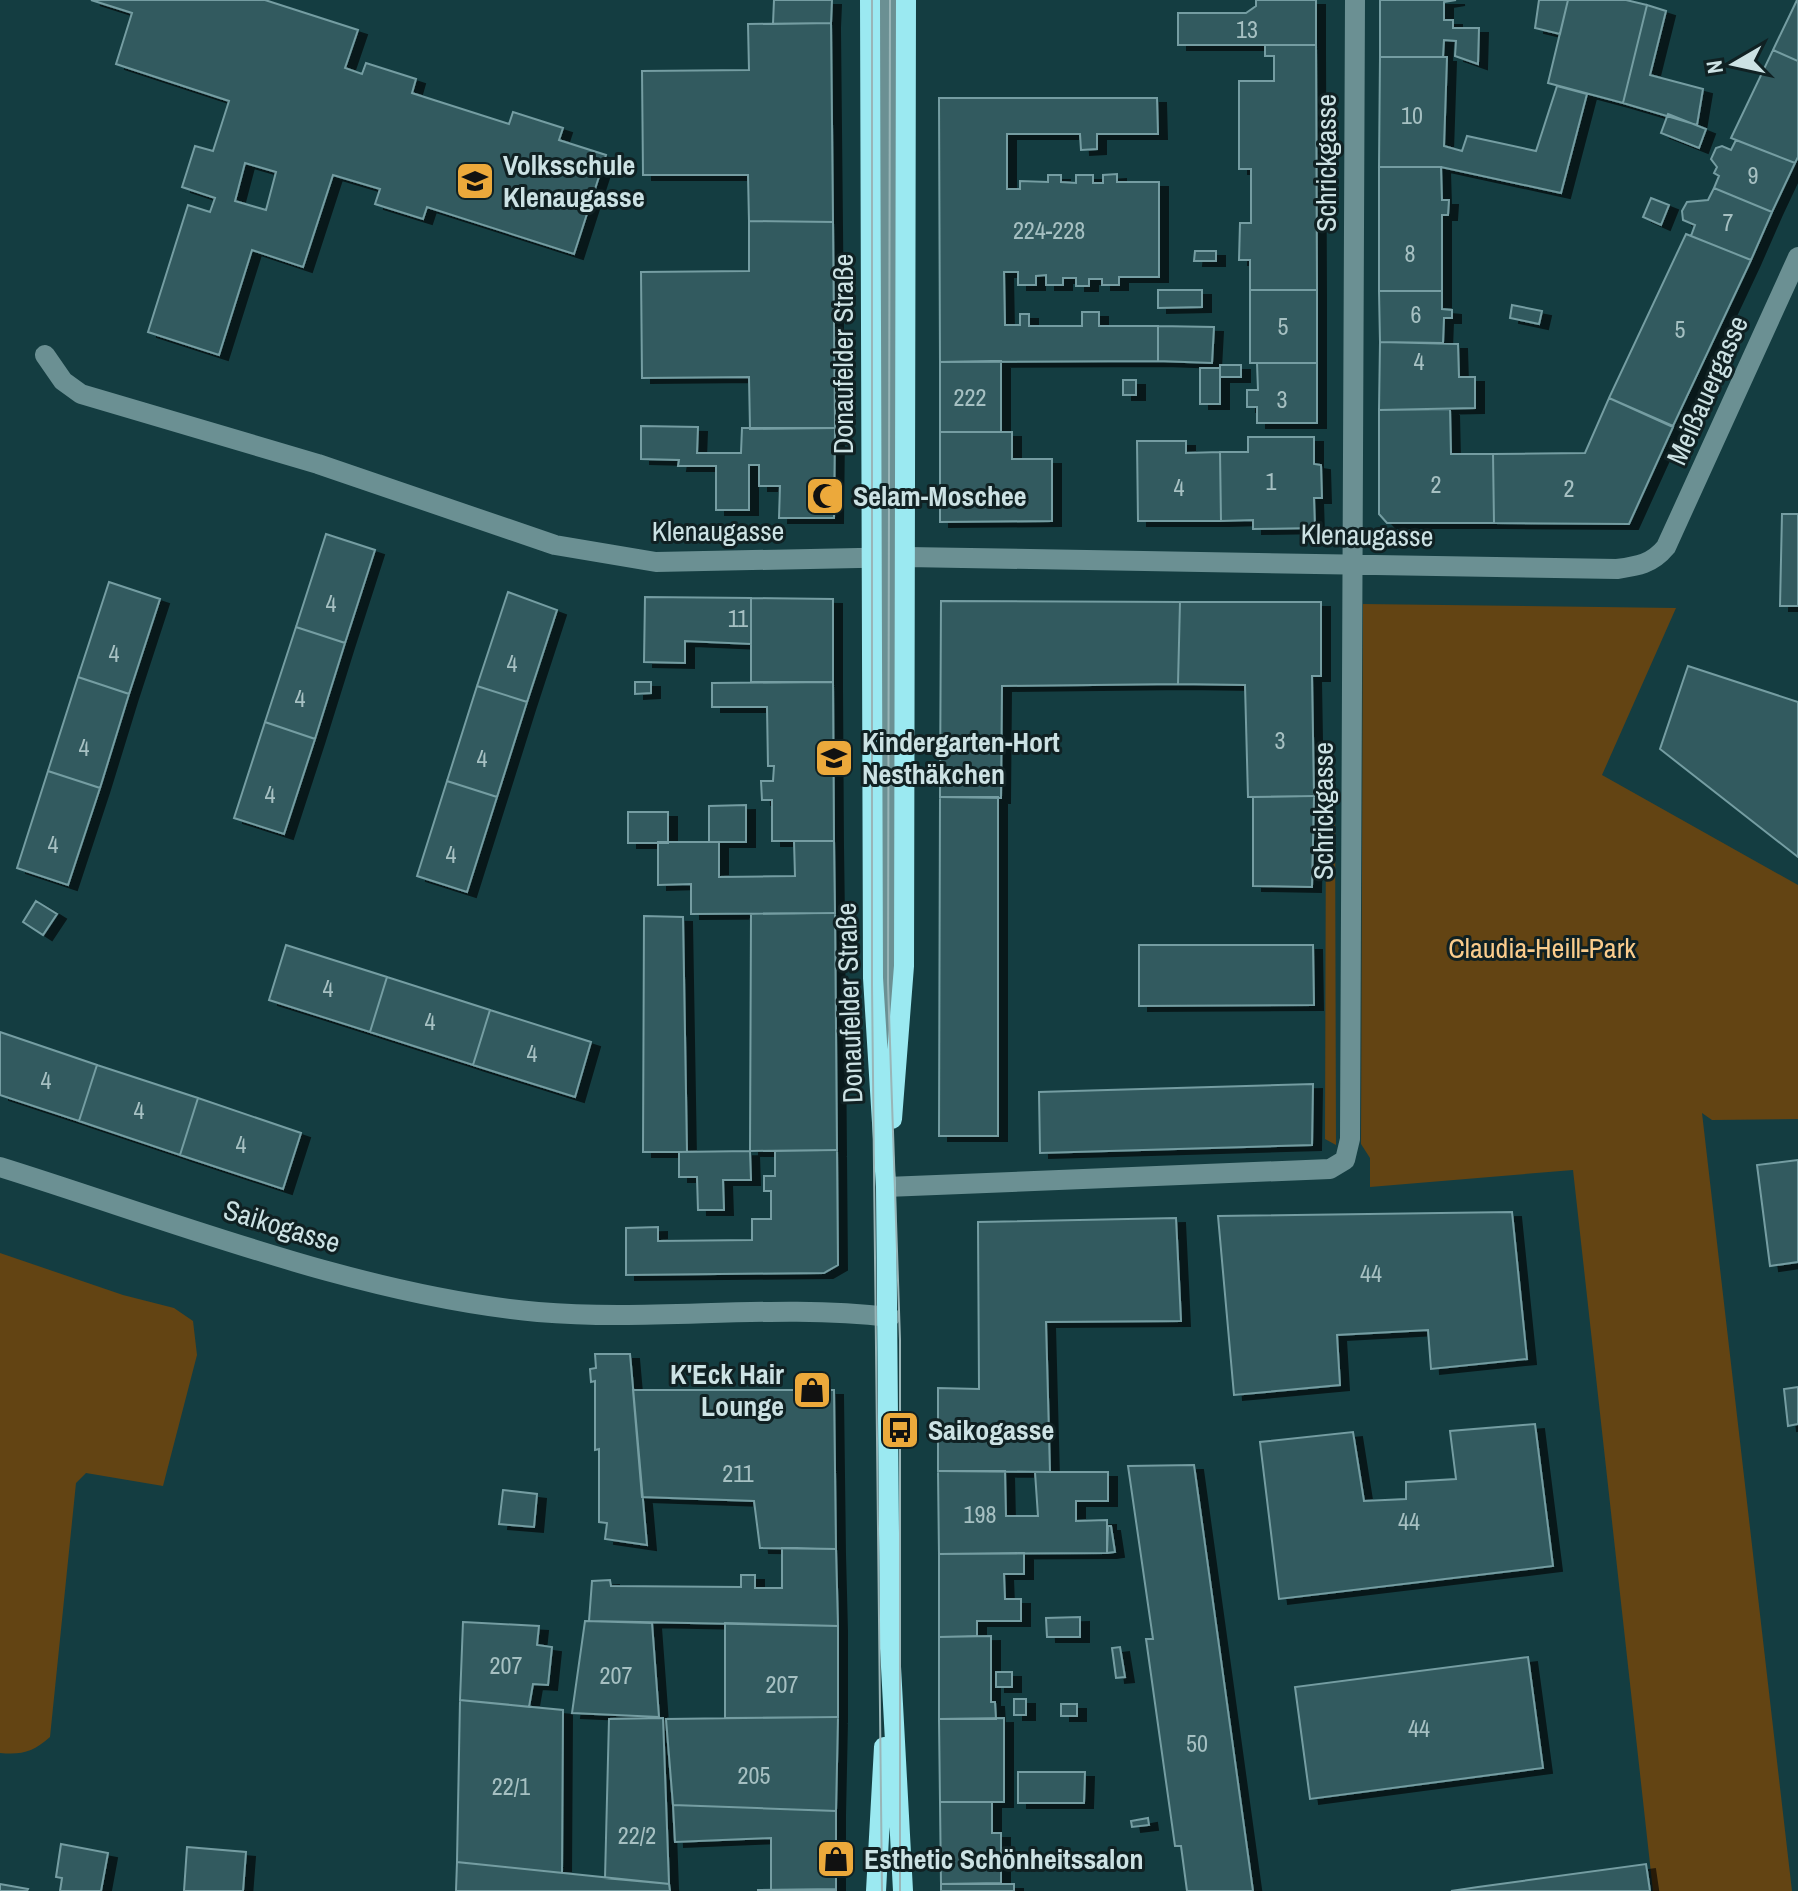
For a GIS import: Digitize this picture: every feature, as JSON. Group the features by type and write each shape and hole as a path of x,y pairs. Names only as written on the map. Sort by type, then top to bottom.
{"main road":[{"name":"Donaufelder Straße","path":"870,0 904,966 886,1187"},
{"name":"Donaufelder Straße","path":"903,1891 890,1648 890,1317 886,1187 873,978 906,0"},
{"name":"Donaufelder Straße","path":"876,1891 890,1648"}],"street":[{"name":"Donaufelder Straße","path":"889,558 890,0"},
{"name":"Schrickgasse","path":"886,1187 1330,1169 1345,1160 1350,1139 1355,0"},
{"name":"Meißauergasse","path":"1666,547 1798,257"},
{"name":"Klenaugasse","path":"45,355 63,381 81,394 318,464 555,545 656,562 889,558 1351,562 1617,569 1643,565 1657,559 1666,547"},
{"name":"Saikogasse","path":"0,1167 323,1269 537,1312 890,1317"}],"green space":[{"name":"Claudia-Heill-Park","path":"1363,604 1676,608 1602,775 1798,885 1798,1119 1712,1120 1702,1113 1792,1891 1653,1891 1573,1170 1370,1187 1370,1158 1361,1144"},
{"path":"1335,798 1336,1145 1325,1139 1326,799"},
{"path":"0,1253 123,1295 174,1308 193,1321 197,1355 163,1486 86,1473 76,1483 50,1737 33,1749 15,1753 0,1753"}],"building":[{"name":"Volksschule Klenaugasse","path":"91,0 265,0 358,30 345,68 362,74 366,63 416,79 412,93 509,124 513,112 563,128 559,140 606,155 574,254 427,207 423,219 375,204 380,189 333,175 303,267 252,250 219,355 148,332 188,205 210,212 215,198 182,187 195,146 213,151 229,101 116,64 132,13","holes":["245,163 276,172 266,210 235,201"]},
{"path":"774,0 832,0 831,23 773,24"},
{"path":"1256,0 1316,0 1316,45 1178,45 1178,13 1246,13 1256,6"},
{"path":"1380,0 1456,0 1444,2 1444,20 1453,20 1453,28 1479,28 1478,64 1455,56 1456,41 1444,40 1443,57 1380,57"},
{"path":"1539,0 1568,0 1560,34 1535,28"},
{"path":"1568,0 1626,0 1647,5 1623,103 1548,83"},
{"path":"1798,0 1798,61 1773,50"},
{"path":"1647,5 1666,11 1650,75 1703,89 1697,125 1623,103"},
{"path":"831,23 833,222 749,221 748,175 643,175 642,71 749,70 748,24"},
{"path":"1265,45 1316,45 1317,290 1250,290 1250,260 1239,260 1240,223 1251,223 1251,169 1239,169 1239,81 1274,81 1274,56 1265,56"},
{"path":"1773,50 1798,61 1798,157 1795,163 1731,138"},
{"path":"1380,57 1447,57 1444,146 1462,151 1467,136 1536,151 1557,86 1587,94 1561,193 1441,167 1379,167"},
{"path":"939,98 1157,98 1158,134 1097,134 1097,149 1081,150 1080,134 1007,134 1007,189 1020,189 1020,181 1048,182 1048,175 1061,175 1061,182 1076,183 1076,175 1093,175 1093,183 1103,183 1103,175 1117,174 1117,182 1159,182 1159,277 1119,277 1119,285 1102,285 1102,279 1089,279 1089,286 1076,286 1076,278 1063,278 1063,285 1046,285 1046,275 1036,276 1036,285 1018,285 1018,272 1004,272 1005,325 1020,325 1020,314 1029,314 1029,326 1082,326 1082,312 1099,312 1099,326 1158,326 1158,361 940,362"},
{"path":"1668,114 1706,129 1699,148 1661,133"},
{"path":"1736,140 1795,163 1772,212 1714,188 1719,176 1714,173 1717,167 1711,159 1716,148 1722,146 1731,150"},
{"path":"1379,167 1441,167 1442,200 1449,200 1448,215 1442,215 1442,291 1379,291"},
{"path":"1714,188 1772,212 1751,260 1691,236 1695,225 1683,220 1682,211 1687,202 1708,200"},
{"path":"1651,198 1669,205 1661,225 1643,217"},
{"path":"749,221 833,222 835,428 750,429 749,377 642,378 641,272 749,271"},
{"path":"1686,234 1751,260 1673,426 1609,398"},
{"path":"1195,251 1216,251 1216,261 1194,261"},
{"path":"1158,290 1202,290 1202,307 1158,308"},
{"path":"1250,290 1317,290 1317,363 1250,363"},
{"path":"1379,291 1442,291 1442,309 1452,310 1452,318 1444,318 1443,343 1380,342"},
{"path":"1512,305 1542,311 1539,324 1510,318"},
{"path":"1158,326 1214,327 1212,363 1158,361"},
{"path":"1380,342 1458,344 1459,377 1475,377 1475,408 1379,410"},
{"path":"1001,361 1001,432 940,432 940,362"},
{"path":"1257,363 1317,363 1317,423 1257,423 1257,407 1247,407 1247,390 1258,390"},
{"path":"1220,365 1241,365 1241,377 1220,377"},
{"path":"1200,368 1220,368 1220,404 1200,404"},
{"path":"1123,380 1136,380 1136,395 1123,395"},
{"path":"1609,398 1673,427 1629,524 1494,523 1493,454 1585,453"},
{"path":"1450,409 1451,454 1493,454 1494,523 1387,523 1379,514 1379,410"},
{"path":"641,426 698,427 697,453 741,453 742,428 835,428 834,518 779,518 780,486 759,486 759,465 749,465 749,510 716,510 716,466 678,466 679,460 641,459"},
{"path":"940,432 1012,432 1012,459 1052,459 1052,521 940,522"},
{"path":"1248,437 1314,437 1314,464 1321,465 1322,498 1314,498 1315,528 1253,529 1253,520 1221,521 1220,452 1248,452"},
{"path":"1137,441 1186,441 1186,453 1220,452 1221,521 1138,521"},
{"path":"1782,514 1798,514 1798,606 1780,606"},
{"path":"326,534 375,550 345,643 296,627"},
{"path":"109,582 160,599 129,694 78,677"},
{"path":"508,592 557,610 527,702 477,686"},
{"path":"645,597 751,598 751,644 685,641 685,663 644,662"},
{"path":"751,598 833,599 833,682 751,682"},
{"path":"941,601 1180,602 1178,684 1002,686 1001,798 940,797"},
{"path":"1180,602 1321,602 1321,676 1312,676 1314,796 1248,797 1245,685 1178,684"},
{"path":"296,627 345,643 315,739 265,722"},
{"path":"1688,666 1798,702 1798,857 1660,749"},
{"path":"78,677 129,694 100,788 48,771"},
{"path":"635,682 651,682 651,693 635,694"},
{"path":"833,682 834,841 772,841 772,800 762,800 761,781 773,781 774,766 768,766 767,707 712,707 712,683"},
{"path":"477,686 527,702 497,797 447,781"},
{"path":"265,722 315,739 284,834 234,818"},
{"path":"48,771 100,788 68,885 17,868"},
{"path":"447,781 497,797 467,892 417,876"},
{"path":"1314,796 1312,887 1253,886 1253,797"},
{"path":"940,797 998,797 998,1136 939,1136"},
{"path":"746,805 746,842 709,842 709,806"},
{"path":"628,812 668,812 668,843 628,843"},
{"path":"794,841 834,841 835,913 691,914 691,884 658,885 658,842 719,842 719,877 795,876"},
{"path":"36,901 57,914 43,935 23,922"},
{"path":"835,913 837,1150 750,1151 751,914"},
{"path":"644,916 683,917 687,1152 643,1152"},
{"path":"286,945 387,977 370,1032 269,1000"},
{"path":"1139,945 1313,945 1314,1005 1139,1006"},
{"path":"387,977 490,1010 473,1065 370,1032"},
{"path":"490,1010 591,1042 575,1097 473,1065"},
{"path":"0,1032 97,1065 79,1121 0,1095"},
{"path":"97,1065 198,1098 180,1155 79,1121"},
{"path":"1313,1084 1312,1145 1040,1153 1039,1092"},
{"path":"198,1098 301,1133 283,1189 180,1155"},
{"path":"837,1150 838,1265 824,1273 626,1275 626,1228 658,1227 658,1241 752,1240 752,1219 771,1219 771,1191 764,1191 764,1176 775,1176 775,1151"},
{"path":"750,1151 751,1180 723,1180 724,1210 698,1210 697,1177 679,1177 679,1152"},
{"path":"1798,1160 1798,1262 1770,1266 1757,1165"},
{"path":"1512,1212 1527,1359 1431,1369 1428,1330 1337,1335 1340,1385 1234,1395 1218,1216"},
{"path":"1176,1218 1181,1321 1046,1322 1050,1472 938,1471 938,1388 979,1389 978,1222"},
{"path":"595,1354 630,1354 647,1545 605,1539 607,1523 599,1522 595,1381 591,1382 590,1369 596,1368"},
{"path":"1798,1387 1798,1424 1788,1426 1784,1389"},
{"path":"633,1390 834,1390 836,1549 760,1548 754,1501 642,1497"},
{"path":"1535,1424 1553,1566 1279,1599 1260,1442 1353,1432 1364,1501 1406,1499 1406,1482 1456,1479 1450,1431"},
{"path":"1194,1465 1253,1891 1187,1891 1181,1846 1175,1846 1146,1639 1153,1639 1128,1466"},
{"path":"938,1471 1005,1471 1006,1516 1038,1516 1035,1472 1108,1472 1108,1501 1076,1501 1076,1521 1107,1520 1107,1553 939,1554"},
{"path":"503,1490 537,1494 534,1527 499,1524"},
{"path":"1108,1526 1111,1526 1115,1552 1107,1553"},
{"path":"782,1548 836,1549 838,1626 589,1621 592,1581 610,1580 611,1586 741,1587 741,1575 755,1575 755,1588 782,1588"},
{"path":"1024,1553 1024,1574 1004,1574 1005,1599 1021,1599 1021,1621 977,1621 977,1636 939,1637 939,1554"},
{"path":"1080,1617 1080,1637 1047,1637 1046,1618"},
{"path":"585,1621 652,1623 659,1717 572,1713"},
{"path":"463,1622 539,1626 537,1645 552,1647 548,1685 533,1684 529,1707 460,1700"},
{"path":"725,1623 838,1626 838,1717 725,1718"},
{"path":"991,1636 991,1702 995,1702 996,1719 939,1719 939,1637"},
{"path":"1120,1647 1125,1677 1116,1678 1112,1648"},
{"path":"1528,1657 1543,1768 1310,1799 1295,1687"},
{"path":"996,1672 1012,1672 1012,1687 996,1687"},
{"path":"1014,1699 1026,1699 1026,1715 1014,1715"},
{"path":"460,1700 563,1710 562,1873 457,1862"},
{"path":"1061,1704 1077,1704 1077,1716 1061,1716"},
{"path":"838,1717 836,1811 673,1805 666,1719"},
{"path":"663,1718 669,1884 605,1878 609,1719"},
{"path":"1004,1718 1004,1802 940,1802 939,1719"},
{"path":"1018,1772 1085,1772 1084,1803 1018,1803"},
{"path":"940,1802 992,1802 992,1833 1001,1833 1001,1883 941,1884"},
{"path":"673,1805 836,1811 836,1889 771,1890 771,1838 675,1842"},
{"path":"1148,1818 1149,1825 1132,1827 1131,1821"},
{"path":"61,1844 108,1853 101,1891 60,1891 62,1878 56,1877"},
{"path":"187,1847 246,1852 243,1891 184,1891"},
{"path":"457,1862 669,1884 670,1891 456,1891"},
{"path":"1646,1864 1650,1891 1451,1891 1478,1887"},
{"path":"0,1884 28,1889 0,1891"},
{"path":"941,1884 1014,1884 1014,1891 941,1891"},
{"path":"758,1890 836,1891 758,1891"}],"tram line":[{"path":"872,0 872,985 882,1891"},
{"path":"890,0 888,983 900,1340 900,1891"}],"place":[{"name":"Volksschule Klenaugasse","path":"475,181"},
{"name":"Selam-Moschee","path":"825,496"},
{"name":"Kindergarten-Hort Nesthäkchen","path":"834,758"},
{"name":"K'Eck Hair Lounge","path":"812,1390"},
{"name":"Saikogasse","path":"900,1430"},
{"name":"Esthetic Schönheitssalon","path":"836,1859"}]}
